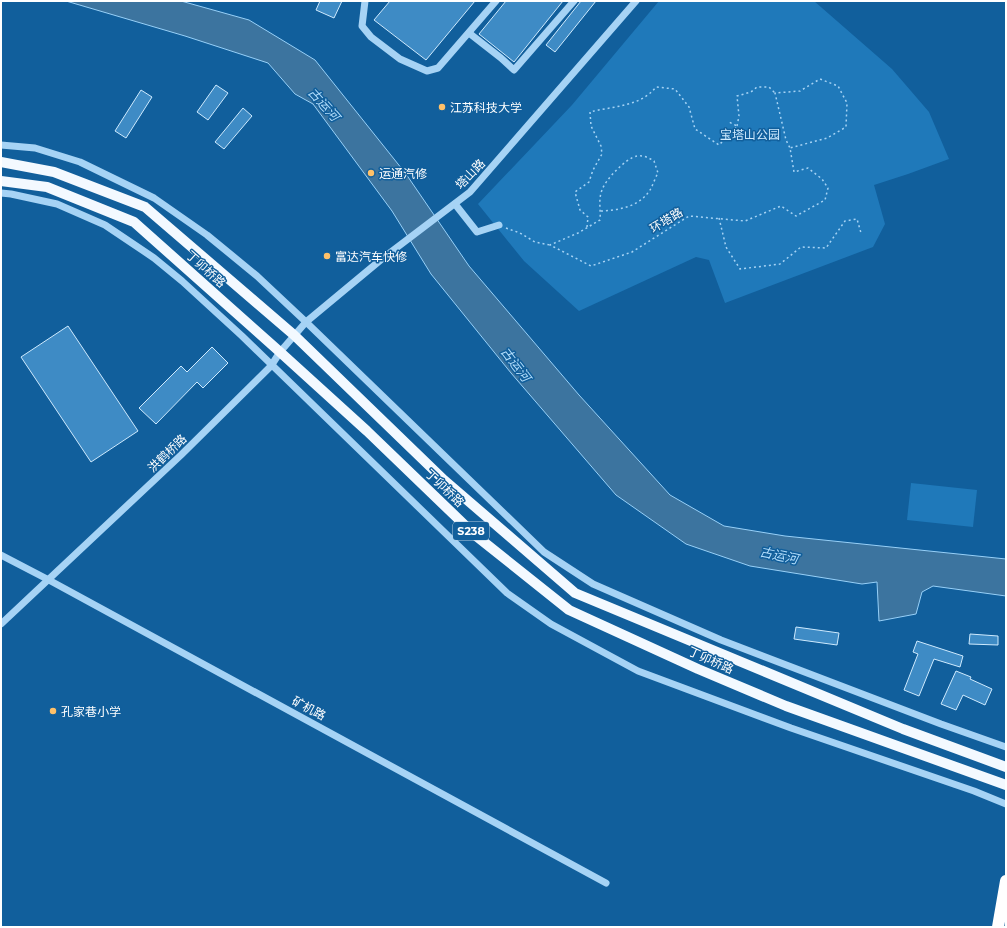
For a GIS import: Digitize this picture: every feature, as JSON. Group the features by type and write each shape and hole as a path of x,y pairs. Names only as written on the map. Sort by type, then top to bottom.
{"highway":[{"path":"998,927 1006,881"}],"main road":[{"name":"丁卯桥路","path":"1,162 54,172 145,207 294,335 444,480 576,593 903,729 1006,767"},
{"name":"丁卯桥路","path":"1,181 47,187 134,222 367,431 475,535 569,610 698,669 786,706 1006,785"}],"street":[{"path":"366,1 362,26 371,37 400,59 427,71 438,68 496,1"},
{"path":"468,34 501,58 514,70 569,9 574,1"},
{"name":"塔山路","path":"294,335 306,322 383,258 470,192 636,1"},
{"path":"1,145 35,148 80,162 154,198 207,234 257,276 306,322 544,552 594,584 720,640 941,724 1006,747"},
{"path":"1,193 57,204 105,225 154,258 182,281 242,336 271,366 507,593 551,624 638,671 791,728 974,791 1006,804"},
{"path":"454,204 477,232 499,225"},
{"name":"洪鹤桥路","path":"1,624 181,455 271,366 294,335"},
{"name":"矿机路","path":"1,555 342,738 606,883"}],"path":[{"path":"587,227 588,217 580,210 575,192 589,182 593,170 602,154 601,146 591,126 590,112 610,107 628,105 650,95 656,87 675,89 689,107 694,129 718,145 737,126 739,116 737,96 751,92 757,86 768,87 775,93 786,140 790,148 827,138 846,127 847,103 838,86 820,79 800,91 775,93"},
{"path":"729,122 737,126"},
{"name":"环塔路","path":"499,225 520,233 535,242 550,245 591,266 632,252 689,216 745,221 780,206 796,216 825,200 828,188 822,179 808,168 794,172 790,148"},
{"path":"550,245 600,220 601,211 599,200 602,188 615,171 625,162 636,156 646,156 654,161 658,173 649,191 638,202 623,208 601,211"},
{"path":"719,218 726,247 740,269 780,264 801,247 826,248 845,221 857,219 861,233"}],"green space":[{"name":"宝塔山公园","path":"659,1 814,1 892,69 929,112 949,159 874,185 885,224 873,247 725,303 709,260 696,257 579,311 524,261 478,204 572,105"},
{"path":"911,483 977,490 973,527 907,520"}],"water":[{"name":"古运河","path":"66,1 181,1 249,20 315,60 406,174 469,266 579,395 670,495 724,526 785,536 1006,559 1006,596 933,586 922,592 916,614 879,621 877,582 862,584 750,566 686,544 616,495 511,373 431,274 392,211 313,104 295,94 268,63 185,36"}],"building":[{"path":"320,1 342,1 334,18 316,10"},
{"path":"390,1 475,1 426,60 374,20"},
{"path":"506,1 563,1 514,62 479,34"},
{"path":"581,1 596,1 555,52 546,45"},
{"path":"216,85 228,93 208,120 197,112"},
{"path":"141,90 152,97 126,138 115,131"},
{"path":"243,108 252,116 224,149 215,142"},
{"path":"68,326 138,431 91,462 21,357"},
{"path":"212,347 228,363 203,388 197,382 156,424 139,408 181,366 187,372"},
{"path":"796,627 839,633 837,645 794,639"},
{"path":"970,634 998,636 998,645 969,644"},
{"path":"917,641 963,656 960,667 934,659 919,696 904,690 918,654 913,652"},
{"path":"956,671 971,677 970,679 992,689 985,705 963,695 956,710 941,704"}],"place":[{"name":"江苏科技大学","path":"442,107"},
{"name":"运通汽修","path":"371,173"},
{"name":"富达汽车快修","path":"327,256"},
{"name":"孔家巷小学","path":"53,711"}]}
